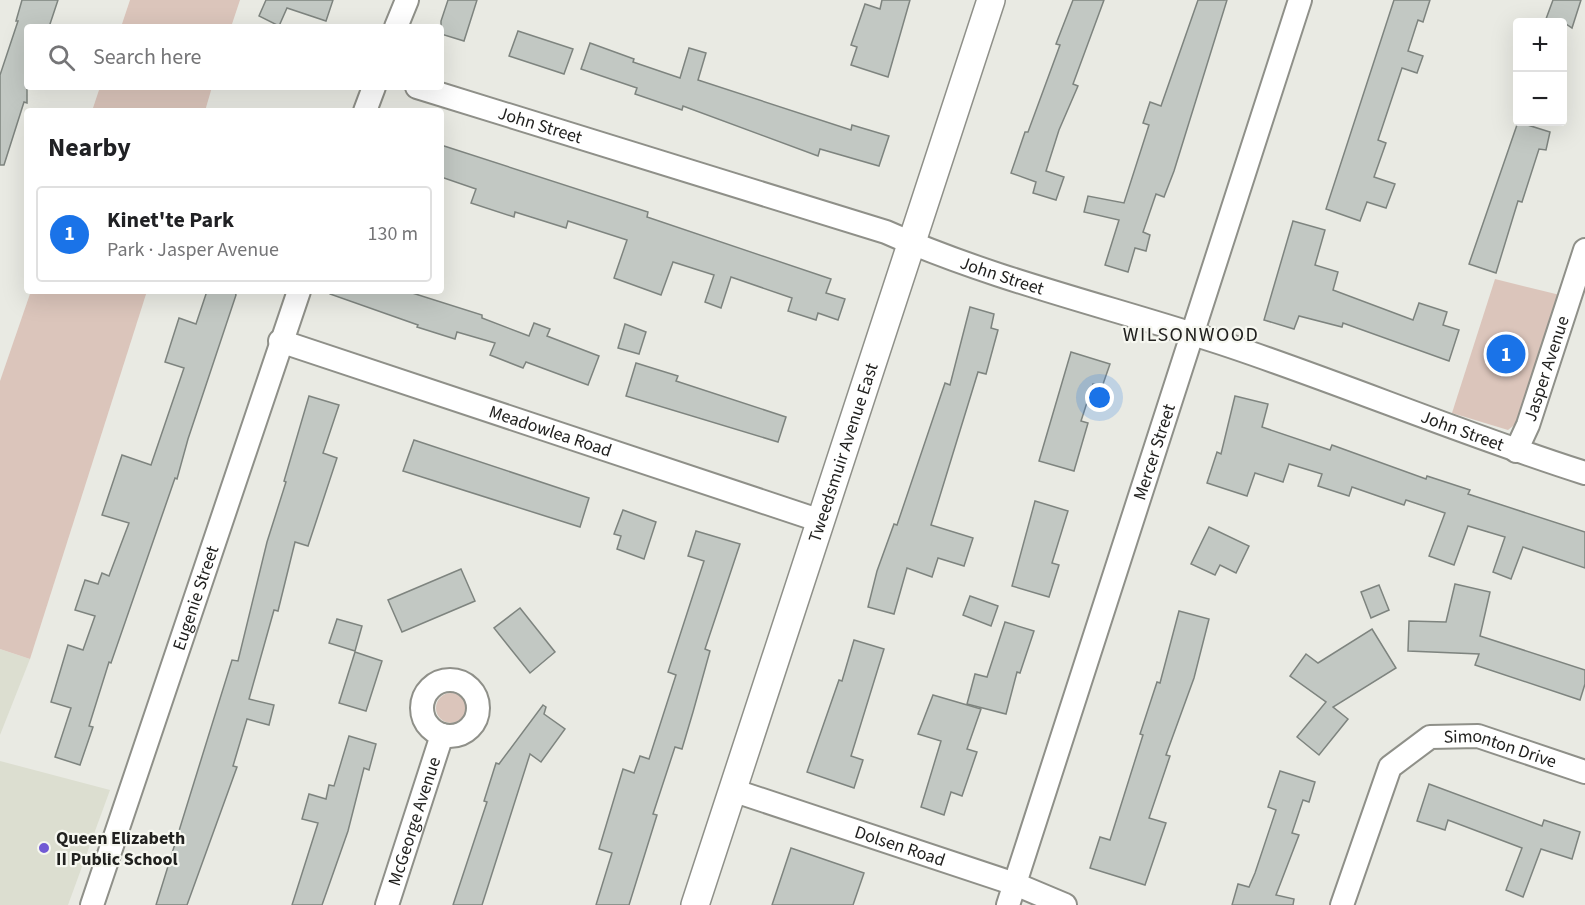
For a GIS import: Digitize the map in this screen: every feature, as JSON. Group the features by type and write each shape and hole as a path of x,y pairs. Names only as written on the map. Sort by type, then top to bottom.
{"street":[{"path":"397,24 407,0"},
{"name":"Tweedsmuir Avenue East","path":"695,905 991,0"},
{"name":"Mercer Street","path":"1012,895 1300,0"},
{"path":"366,108 373,90"},
{"name":"John Street","path":"427,90 886,232 911,243 1229,346 1516,451 1585,472"},
{"name":"Jasper Avenue","path":"1516,451 1528,425 1585,250"},
{"name":"Eugenie Street","path":"92,905 297,294"},
{"name":"Meadowlea Road","path":"280,341 821,521"},
{"name":"McGeorge Avenue","path":"387,905 442,735"},
{"name":"Simonton Drive","path":"1342,905 1390,767 1430,737 1478,736 1585,772"},
{"name":"Dolsen Road","path":"732,790 1012,895 1065,905"}],"shaded area":[{"path":"130,0 240,0 232,24 122,24"},
{"path":"99,90 211,90 206,108 93,108"},
{"path":"1495,279 1560,295 1522,419 1508,430 1452,413"},
{"path":"30,294 146,294 30,659 0,649 0,381"},
{"path":"0,649 30,659 0,735"},
{"path":"451,693 462,697 466,708 462,719 451,723 440,719 436,708 440,697"},
{"name":"Queen Elizabeth II Public School","path":"0,761 110,790 68,905 0,905"}],"building":[{"path":"22,0 58,0 50,24 24,24 24,90 27,90 27,103 24,102 4,165 0,165 0,75 18,21 16,21"},
{"path":"266,0 333,0 326,21 287,8 280,24 259,16"},
{"path":"448,0 477,0 464,41 444,35 444,24 441,24"},
{"path":"882,0 910,0 888,77 851,65 857,47 851,45 865,4 880,9"},
{"path":"1073,0 1104,0 1073,84 1078,86 1059,130 1046,171 1064,177 1056,200 1033,193 1036,182 1011,173 1060,45 1056,44"},
{"path":"1198,0 1227,0 1174,171 1164,197 1156,194 1143,232 1150,235 1146,251 1135,248 1128,272 1105,265 1119,220 1084,212 1088,196 1124,203 1149,125 1143,123 1150,102 1161,106"},
{"path":"1394,0 1430,0 1423,22 1418,20 1408,51 1423,56 1417,73 1402,68 1378,140 1386,143 1374,177 1395,184 1386,208 1367,202 1360,221 1326,209"},
{"path":"1553,0 1581,0 1572,28 1567,25 1567,18 1546,18"},
{"path":"518,31 573,49 564,74 509,56"},
{"path":"590,43 634,59 633,62 680,78 689,48 706,53 698,80 851,130 852,125 889,136 879,166 820,149 818,156 683,106 682,110 635,94 637,88 581,69"},
{"path":"1517,126 1531,126 1550,132 1546,150 1539,149 1522,202 1518,201 1496,273 1469,264"},
{"path":"444,146 648,212 647,217 831,279 826,293 845,299 838,320 818,313 816,320 788,311 792,298 731,277 721,308 705,302 714,275 673,262 661,295 614,278 627,240 568,221 566,228 515,212 514,217 471,203 476,189 444,178"},
{"path":"1293,221 1325,230 1315,265 1338,272 1333,290 1413,320 1419,303 1447,312 1443,325 1459,330 1449,361 1343,323 1342,327 1299,316 1294,329 1264,320"},
{"path":"206,294 236,294 177,479 175,478 111,663 109,662 89,726 93,727 80,765 55,757 71,708 51,702 68,645 83,650 95,616 75,610 85,580 98,584 102,573 109,576 129,523 102,515 122,455 151,465 184,368 165,362 179,318 196,324"},
{"path":"330,294 416,294 482,315 482,318 529,336 534,323 550,329 547,336 599,356 588,385 526,362 523,368 490,355 495,343 457,332 455,339 417,327 418,325"},
{"path":"970,307 994,314 991,328 998,330 986,374 978,372 931,525 973,538 964,566 938,558 932,577 907,568 894,614 868,607 877,571 894,524 897,525 945,383 950,385"},
{"path":"625,324 646,332 639,354 618,348"},
{"path":"1071,352 1110,364 1102,387 1093,384 1081,421 1088,423 1074,471 1039,461"},
{"path":"636,363 678,376 676,381 786,417 778,442 626,396"},
{"path":"309,396 339,405 323,453 337,458 308,546 295,542 278,611 274,610 249,699 274,705 269,725 247,719 233,766 237,767 187,905 156,905 232,660 238,661 267,542"},
{"path":"1235,396 1268,404 1262,427 1330,450 1332,445 1426,479 1427,476 1470,490 1468,494 1585,532 1585,568 1523,547 1511,579 1493,572 1505,537 1468,526 1454,565 1429,556 1445,513 1406,500 1404,505 1352,487 1349,496 1318,486 1322,474 1289,464 1283,482 1255,473 1247,496 1207,483 1217,452 1221,454"},
{"path":"414,440 589,498 580,527 403,471"},
{"path":"1035,501 1068,511 1052,563 1059,565 1049,597 1012,586"},
{"path":"623,510 656,522 644,559 617,549 621,536 614,534"},
{"path":"1209,527 1249,546 1236,573 1220,565 1215,575 1191,564"},
{"path":"696,531 740,544 705,649 710,651 682,749 675,747 653,814 657,815 629,905 596,905 612,853 599,849 623,769 634,773 640,756 649,759 676,675 668,672 704,561 688,556"},
{"path":"461,569 475,601 402,632 388,600"},
{"path":"1455,584 1490,592 1480,636 1585,670 1585,684 1580,700 1475,665 1479,654 1408,651 1409,621 1446,622"},
{"path":"1379,585 1389,610 1371,618 1361,592"},
{"path":"970,596 998,606 991,626 963,615"},
{"path":"520,608 555,652 530,673 494,628"},
{"path":"1179,611 1209,619 1194,678 1166,755 1170,756 1149,818 1166,823 1145,885 1090,868 1100,837 1110,840 1143,735 1140,734 1157,682 1160,683"},
{"path":"337,619 362,626 355,651 329,643"},
{"path":"1005,622 1034,631 1020,673 1017,672 1006,714 967,704 975,674 987,677"},
{"path":"1372,629 1396,668 1333,707 1348,719 1319,755 1297,737 1326,702 1290,676 1306,654 1318,663"},
{"path":"854,640 884,649 851,756 863,760 854,788 807,772 839,680 842,681"},
{"path":"355,652 382,661 366,711 339,703"},
{"path":"933,695 981,709 967,749 977,752 962,796 951,792 944,815 921,807 941,741 918,734"},
{"path":"543,705 546,707 544,714 565,729 541,762 530,754 482,905 453,905 487,802 484,801 496,763 499,764"},
{"path":"349,736 376,744 369,770 364,768 348,831 322,905 292,905 318,823 302,819 309,794 326,799 329,785 334,786"},
{"path":"1280,771 1315,782 1309,802 1303,800 1292,833 1299,835 1276,895 1294,899 1293,905 1232,905 1238,884 1249,887 1255,873 1276,810 1268,807"},
{"path":"1429,784 1542,826 1544,820 1580,832 1572,859 1541,849 1523,897 1506,890 1522,848 1448,820 1445,830 1417,821"},
{"path":"791,848 864,873 853,905 772,905"}],"place":[{"name":"Kinet'te Park","path":"1506,354"},
{"name":"Queen Elizabeth II Public School","path":"44,848"}],"district":[{"name":"WILSONWOOD","path":"1191,334"}]}
